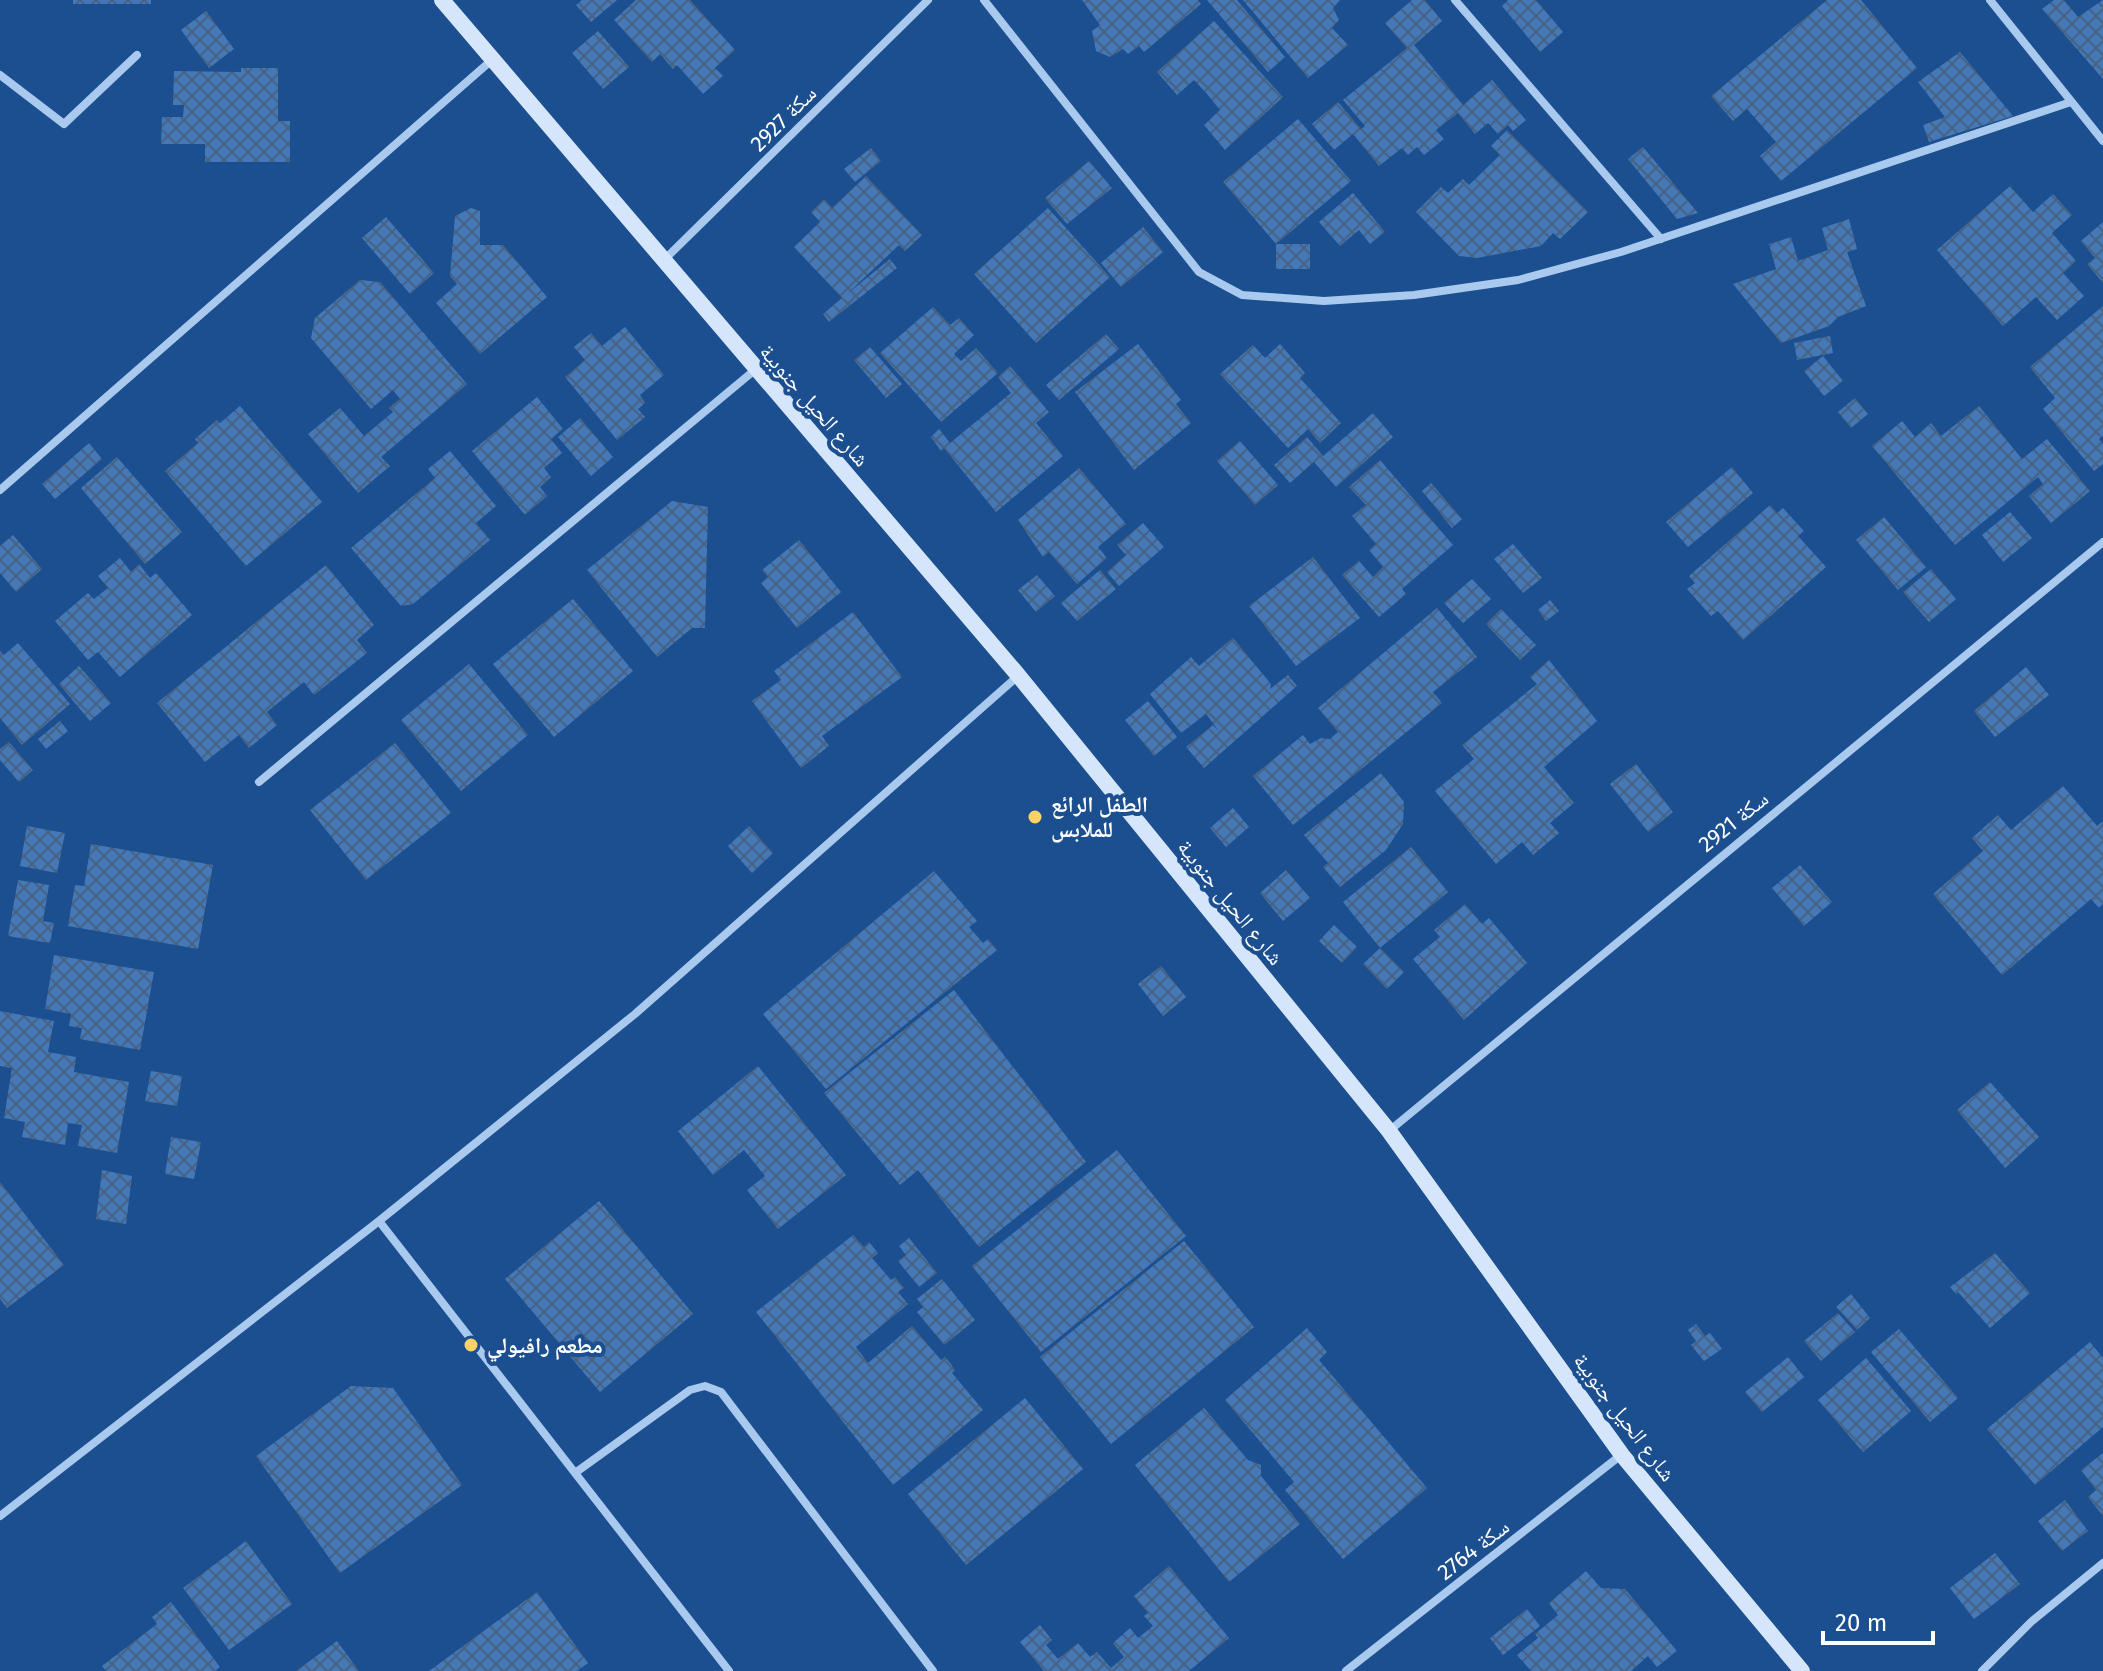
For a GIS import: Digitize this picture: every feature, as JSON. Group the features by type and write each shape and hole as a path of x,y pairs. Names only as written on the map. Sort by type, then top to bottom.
{"street":[{"name":"شارع الحيل جنوبية","path":"442,0 1018,675 1389,1131 1622,1455 1802,1671"},
{"name":"سكة 2927","path":"663,261 928,0"},
{"path":"984,0 1199,272 1242,295 1324,301 1414,295 1518,280 1661,239 2071,102"},
{"path":"1455,0 1661,239"},
{"path":"1990,0 2103,141"},
{"path":"0,75 64,124 137,55"},
{"path":"0,490 493,59"},
{"path":"259,782 756,369"},
{"name":"سكة 2921","path":"1389,1131 2103,542"},
{"path":"0,1516 379,1221 635,1014 1018,675"},
{"path":"379,1221 729,1671"},
{"path":"575,1473 690,1390 705,1386 721,1392 933,1671"},
{"name":"سكة 2764","path":"1346,1671 1622,1455"},
{"path":"1982,1671 2031,1622 2103,1563"}],"building":[{"path":"73,0 151,0 151,4 73,4"},
{"path":"582,0 617,0 591,22 576,5"},
{"path":"636,0 690,0 735,50 715,68 723,76 703,94 677,65 673,69 660,54 652,62 614,20"},
{"path":"1082,0 1198,0 1201,4 1144,52 1139,46 1128,54 1123,49 1110,57 1096,51 1092,31 1100,25"},
{"path":"1207,0 1237,0 1285,57 1268,72"},
{"path":"1243,0 1340,0 1333,8 1339,20 1332,28 1348,45 1308,78"},
{"path":"1412,0 1425,0 1442,21 1414,45 1463,105 1492,80 1526,120 1513,131 1508,125 1498,134 1488,123 1475,134 1458,113 1436,130 1444,139 1424,155 1417,147 1408,155 1402,148 1379,166 1353,134 1334,150 1312,124 1338,102 1361,129 1365,126 1343,100 1407,48 1385,23"},
{"path":"1508,0 1536,0 1563,32 1540,52 1502,6"},
{"path":"1827,0 1861,0 1917,68 1781,181 1760,156 1776,142 1747,109 1733,121 1711,96"},
{"path":"2054,0 2064,0 2078,17 2103,0 2103,79 2042,9"},
{"path":"206,11 234,49 209,68 181,30"},
{"path":"1214,21 1283,97 1225,150 1204,125 1220,110 1207,94 1194,80 1177,95 1157,72"},
{"path":"598,31 629,67 603,89 572,53"},
{"path":"1960,52 2013,116 1929,142 1923,125 1945,117 1918,82"},
{"path":"241,68 278,68 278,121 290,121 290,162 205,162 205,144 161,144 162,117 183,117 184,105 173,105 174,71 241,72"},
{"path":"1298,119 1351,181 1276,244 1223,182"},
{"path":"1507,130 1588,212 1560,239 1553,233 1541,246 1477,258 1459,256 1416,212 1441,187 1448,193 1463,179 1469,185 1500,155 1491,146"},
{"path":"1643,147 1698,213 1677,219 1628,159"},
{"path":"871,148 881,161 855,182 844,169"},
{"path":"1089,161 1112,188 1067,224 1045,198"},
{"path":"866,176 922,235 905,251 899,245 847,294 890,259 897,268 829,322 823,314 842,298 794,247 820,222 811,212 824,199 832,208"},
{"path":"2010,186 2033,212 2053,194 2072,215 2052,233 2076,261 2063,273 2084,296 2057,320 2036,297 2003,326 1937,250"},
{"path":"1353,193 1385,232 1370,244 1359,230 1340,246 1319,222"},
{"path":"471,208 480,211 480,245 503,245 547,297 480,354 436,303 457,284 450,276 455,216"},
{"path":"1048,208 1110,277 1036,343 974,274"},
{"path":"386,217 434,273 410,294 362,238"},
{"path":"1849,219 1857,249 1847,252 1866,306 1838,317 1829,326 1781,343 1733,284 1776,269 1769,244 1791,237 1798,261 1828,250 1822,228"},
{"path":"2103,222 2103,283 2087,264 2095,258 2081,241"},
{"path":"1143,227 1163,252 1121,287 1101,263"},
{"path":"1276,244 1310,244 1310,269 1276,269"},
{"path":"360,280 380,282 467,384 381,457 390,466 358,493 308,434 340,408 364,436 393,412 389,408 400,399 393,390 371,409 311,338 315,318"},
{"path":"2103,306 2103,436 2099,439 2103,444 2103,464 2094,471 2043,409 2055,398 2030,367"},
{"path":"933,307 950,325 959,318 974,335 954,354 961,361 976,348 998,373 941,422 880,353"},
{"path":"625,327 664,375 640,395 645,403 638,409 645,417 617,440 565,377 585,360 574,347 591,333 602,346"},
{"path":"1106,334 1119,349 1059,400 1046,385"},
{"path":"1830,336 1833,353 1797,360 1794,343"},
{"path":"1138,344 1181,400 1176,404 1191,423 1134,470 1075,392"},
{"path":"1280,344 1305,373 1300,378 1341,423 1320,443 1308,429 1288,448 1220,374 1253,345 1265,358"},
{"path":"870,347 902,384 886,398 854,360"},
{"path":"1823,356 1843,381 1824,396 1804,371"},
{"path":"1010,366 1049,412 1036,423 1063,456 996,512 944,448 941,451 931,437 939,429 950,443 1011,393 998,377"},
{"path":"537,397 563,429 551,439 562,453 544,468 551,477 540,487 547,496 525,515 472,451"},
{"path":"1855,398 1868,414 1851,428 1838,412"},
{"path":"240,406 322,502 246,566 165,471 198,443 195,439"},
{"path":"1979,406 2022,459 2047,439 2090,491 2051,523 2029,496 2043,484 2038,477 1955,545 1872,446 1902,421 1915,437 1931,423 1941,436"},
{"path":"1373,413 1393,437 1336,487 1314,462 1290,483 1274,465 1307,437 1323,456"},
{"path":"580,418 613,457 591,476 558,437"},
{"path":"1240,441 1278,485 1255,505 1217,461"},
{"path":"89,443 102,459 55,499 42,484"},
{"path":"450,451 496,506 476,523 490,540 413,604 401,606 351,548 435,478 428,469"},
{"path":"117,457 182,532 145,564 81,488"},
{"path":"1380,460 1453,545 1402,589 1406,594 1379,617 1342,575 1359,561 1373,577 1383,567 1369,550 1376,544 1352,516 1366,505 1349,487"},
{"path":"1732,467 1753,493 1688,547 1666,522"},
{"path":"1079,468 1126,524 1098,547 1107,558 1077,584 1049,552 1043,557 1018,520"},
{"path":"1431,483 1462,519 1452,528 1422,491"},
{"path":"672,501 708,507 705,628 692,628 657,657 587,570"},
{"path":"1770,505 1777,513 1783,508 1804,531 1798,536 1826,567 1743,640 1718,611 1711,616 1687,589 1695,583 1689,576"},
{"path":"2010,512 2032,538 2003,562 1982,535"},
{"path":"1884,517 1926,567 1898,590 1856,540"},
{"path":"1143,523 1164,547 1119,586 1107,572 1126,555 1117,545"},
{"path":"13,535 42,569 16,592 0,573 0,546"},
{"path":"799,540 841,592 797,628 761,583 768,577 762,570"},
{"path":"1513,544 1542,578 1523,593 1494,559"},
{"path":"1313,557 1360,618 1296,666 1249,606"},
{"path":"120,558 131,572 139,564 150,578 156,573 192,615 120,677 98,652 88,660 55,621 88,593 94,599 108,588 98,576"},
{"path":"326,565 374,625 357,640 367,653 314,695 304,682 267,712 277,725 249,748 239,735 205,762 157,703"},
{"path":"1931,569 1956,599 1929,622 1903,592"},
{"path":"1100,570 1116,589 1077,621 1061,603"},
{"path":"1037,575 1055,596 1036,612 1018,590"},
{"path":"1472,579 1491,599 1463,623 1444,603"},
{"path":"573,599 633,671 554,737 493,664"},
{"path":"1550,600 1559,611 1546,621 1538,610"},
{"path":"1437,608 1477,657 1433,692 1442,703 1293,825 1253,776 1303,735 1310,744 1321,738 1330,739 1338,732 1318,708"},
{"path":"1501,609 1536,645 1520,660 1486,624"},
{"path":"853,612 902,677 822,736 829,746 801,768 752,701 781,680 774,671"},
{"path":"1233,638 1271,684 1270,689 1288,675 1297,686 1204,768 1186,747 1213,725 1219,731 1206,714 1181,733 1150,694 1191,657 1199,666"},
{"path":"18,643 70,704 22,745 0,718 0,651 4,655"},
{"path":"1549,660 1597,721 1544,767 1574,803 1550,823 1559,833 1533,855 1522,842 1496,864 1435,791 1474,759 1462,745 1537,684 1530,677"},
{"path":"469,664 528,735 461,791 401,720"},
{"path":"79,666 111,703 90,721 59,684"},
{"path":"2026,667 2049,695 1995,737 1974,711"},
{"path":"1148,701 1177,737 1154,756 1125,720"},
{"path":"60,721 68,731 46,749 38,739"},
{"path":"9,742 33,770 19,782 0,760 0,749"},
{"path":"395,743 451,813 366,880 310,810"},
{"path":"1636,764 1673,812 1648,832 1610,784"},
{"path":"1381,773 1404,802 1403,824 1386,850 1340,887 1323,867 1328,863 1304,835"},
{"path":"2063,786 2097,826 2103,821 2103,904 2099,908 2091,899 2002,975 1933,894 1983,851 1972,838 1998,815 2011,830"},
{"path":"1233,808 1249,827 1226,847 1210,828"},
{"path":"27,826 65,833 57,873 20,866"},
{"path":"749,826 773,853 752,873 728,846"},
{"path":"91,844 213,865 198,949 68,926 75,885 84,886"},
{"path":"1411,847 1448,892 1380,948 1343,902"},
{"path":"1800,865 1832,902 1804,926 1772,888"},
{"path":"1286,870 1310,898 1283,921 1260,893"},
{"path":"934,871 977,921 969,927 983,943 988,939 997,950 826,1089 763,1014"},
{"path":"18,880 49,885 43,921 54,923 50,943 8,936"},
{"path":"1465,904 1482,924 1489,918 1527,963 1464,1020 1413,959 1440,937 1434,930"},
{"path":"1334,925 1357,947 1342,963 1319,941"},
{"path":"1380,948 1404,972 1387,989 1363,964"},
{"path":"54,955 154,972 140,1050 80,1039 82,1028 69,1026 71,1014 45,1009"},
{"path":"1161,966 1186,997 1163,1016 1138,984"},
{"path":"954,990 1086,1162 979,1247 918,1170 900,1185 824,1093"},
{"path":"0,1011 54,1021 48,1052 76,1057 74,1072 129,1082 117,1153 78,1146 82,1125 68,1123 65,1145 22,1137 25,1122 4,1118 12,1068 0,1066"},
{"path":"758,1066 846,1175 778,1229 747,1190 765,1176 744,1150 713,1175 678,1131"},
{"path":"151,1071 182,1076 177,1106 145,1101"},
{"path":"1990,1082 2039,1137 2005,1168 1957,1110"},
{"path":"171,1137 201,1142 194,1179 165,1174"},
{"path":"1117,1150 1186,1236 1041,1352 972,1266"},
{"path":"102,1170 132,1176 126,1224 96,1219"},
{"path":"0,1182 64,1265 7,1308 0,1299"},
{"path":"599,1201 693,1314 600,1392 505,1279"},
{"path":"853,1235 864,1247 869,1242 878,1253 872,1258 891,1280 895,1277 904,1288 898,1292 908,1304 856,1347 868,1363 912,1326 941,1360 945,1357 951,1364 955,1370 952,1373 983,1410 893,1485 756,1312"},
{"path":"909,1238 937,1273 919,1287 898,1261 906,1255 899,1246"},
{"path":"1184,1241 1254,1327 1111,1444 1040,1357"},
{"path":"1995,1253 2030,1293 1990,1328 1950,1287"},
{"path":"942,1279 975,1320 944,1345 917,1312 923,1307 917,1299"},
{"path":"1851,1294 1870,1318 1857,1330 1836,1307"},
{"path":"1838,1313 1855,1332 1821,1361 1804,1341"},
{"path":"1696,1324 1705,1336 1710,1333 1722,1349 1704,1361 1691,1345 1696,1341 1688,1330"},
{"path":"1307,1328 1327,1352 1319,1360 1427,1488 1343,1559 1285,1490 1294,1482 1225,1400"},
{"path":"1899,1329 1958,1398 1930,1422 1871,1352"},
{"path":"2090,1342 2103,1358 2103,1427 2035,1485 1987,1429"},
{"path":"1788,1357 1804,1377 1762,1412 1745,1392"},
{"path":"1866,1358 1911,1411 1863,1452 1818,1400"},
{"path":"351,1386 393,1388 462,1485 340,1573 256,1456"},
{"path":"1025,1398 1083,1469 966,1565 908,1494"},
{"path":"1204,1408 1248,1460 1261,1465 1261,1476 1300,1524 1229,1582 1135,1465"},
{"path":"2103,1453 2103,1516 2088,1497 2096,1490 2081,1470"},
{"path":"2065,1500 2088,1531 2062,1551 2038,1521"},
{"path":"246,1541 292,1604 229,1650 183,1588"},
{"path":"1995,1553 2020,1584 1974,1619 1950,1588"},
{"path":"1169,1566 1229,1638 1189,1671 1044,1671 1020,1642 1040,1625 1052,1640 1046,1645 1058,1659 1078,1643 1090,1657 1097,1652 1111,1668 1124,1657 1113,1643 1130,1628 1138,1638 1153,1626 1144,1616 1148,1613 1134,1596"},
{"path":"1586,1571 1601,1588 1625,1589 1677,1651 1657,1667 1648,1656 1631,1671 1531,1671 1517,1655 1538,1638 1535,1634 1558,1615 1549,1603"},
{"path":"537,1592 588,1663 577,1671 429,1671"},
{"path":"171,1602 220,1667 215,1671 106,1671 102,1666 157,1624 152,1617"},
{"path":"1527,1609 1540,1626 1503,1655 1490,1638"},
{"path":"337,1641 359,1671 296,1671"}],"place":[{"name":"الطفل الرائع للملابس","path":"1035,817"},
{"name":"مطعم رافيولي","path":"471,1345"}]}
